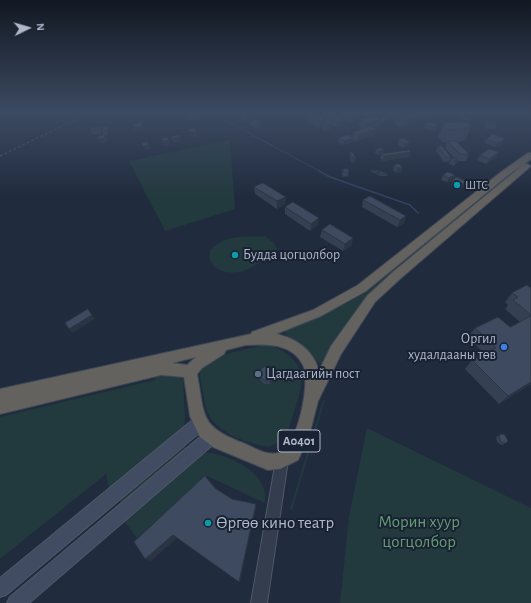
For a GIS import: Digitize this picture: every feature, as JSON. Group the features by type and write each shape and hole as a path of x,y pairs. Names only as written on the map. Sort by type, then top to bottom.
{"highway":[{"name":"A0401","path":"226,345 197,364 190,372 200,423 211,437 259,458 274,462 282,460 291,454 299,441 311,403 336,350 371,300 444,229 504,174 531,155"},
{"name":"A0401","path":"0,396 246,340 317,313 362,288 444,229 531,163"},
{"name":"A0401","path":"246,340 269,339 280,341 293,347 303,355 310,364 312,372 311,403"},
{"path":"0,407 161,369 175,369 190,372"}],"main road":[{"path":"0,589 200,423"},
{"path":"16,603 211,437"}],"street":[{"path":"259,603 282,460"}],"green space":[{"path":"230,141 235,209 165,231 129,161"},
{"path":"531,157 531,160 448,228 444,227"},
{"path":"437,232 440,234 360,306 322,364 315,360 301,344 286,336 284,331 363,291 395,268"},
{"path":"265,236 274,243 277,249 247,270 234,273 224,272 215,267 210,260 210,250 223,241 235,237"},
{"path":"260,346 274,347 286,353 298,365 301,379 300,393 285,439 269,447 253,444 236,438 221,429 215,423 207,410 200,378 201,369 210,361 231,353"},
{"path":"178,372 183,378 185,416 184,427 110,492 106,474 0,559 0,417 155,380 154,374"},
{"path":"323,400 325,400 292,510 290,509"},
{"name":"Морин хуур цогцолбор","path":"367,428 531,508 531,603 340,603 349,516"},
{"path":"182,446 185,446 187,449 122,506 119,500"},
{"path":"202,452 223,456 245,466 261,482 265,492 265,503 207,476 137,538 124,521"}],"building":[{"path":"400,141 409,142 404,144"},
{"path":"448,141 456,141 469,154 460,154"},
{"path":"147,142 149,145 143,146 142,143"},
{"path":"438,146 442,146 451,157 446,157"},
{"path":"381,148 384,150 379,151 376,149"},
{"path":"490,149 499,152 489,159 480,155"},
{"path":"409,150 411,152 384,156 381,154"},
{"path":"352,152 356,158 353,158 350,153"},
{"path":"399,164 402,167 397,168 394,165"},
{"path":"343,169 348,169 349,172 344,172"},
{"path":"371,170 377,170 388,174 377,173 380,172"},
{"path":"448,172 455,175 449,178 443,175"},
{"path":"456,177 466,181 463,184 453,180"},
{"path":"263,183 286,197 277,201 254,187"},
{"path":"370,196 406,216 400,220 363,200"},
{"path":"293,202 319,218 311,224 285,207"},
{"path":"330,224 353,238 345,244 322,230"},
{"path":"527,285 531,288 531,315 513,300 518,297 512,293"},
{"path":"88,309 92,315 69,329 65,323"},
{"name":"Оргил худалдааны төв","path":"531,316 531,382 508,396 472,360 496,348 475,328 498,317 510,327"},
{"path":"269,366 274,370 274,375 270,380 264,380 260,376 260,370"},
{"path":"502,434 505,435 508,441 506,443 503,443 500,440 499,436"},
{"name":"Өргөө кино театр","path":"205,476 215,488 232,499 256,504 239,582 173,535 145,559 134,542"}],"waterway":[{"path":"264,141 321,172"},
{"path":"319,171 330,177 410,205 418,213"}],"railway":[{"path":"0,156 31,141"}],"place":[{"name":"ШТС","path":"457,185"},
{"name":"Будда цогцолбор","path":"235,255"},
{"name":"Оргил худалдааны төв","path":"504,347"},
{"name":"Цагдаагийн пост","path":"258,374"},
{"name":"Өргөө кино театр","path":"208,523"}]}
